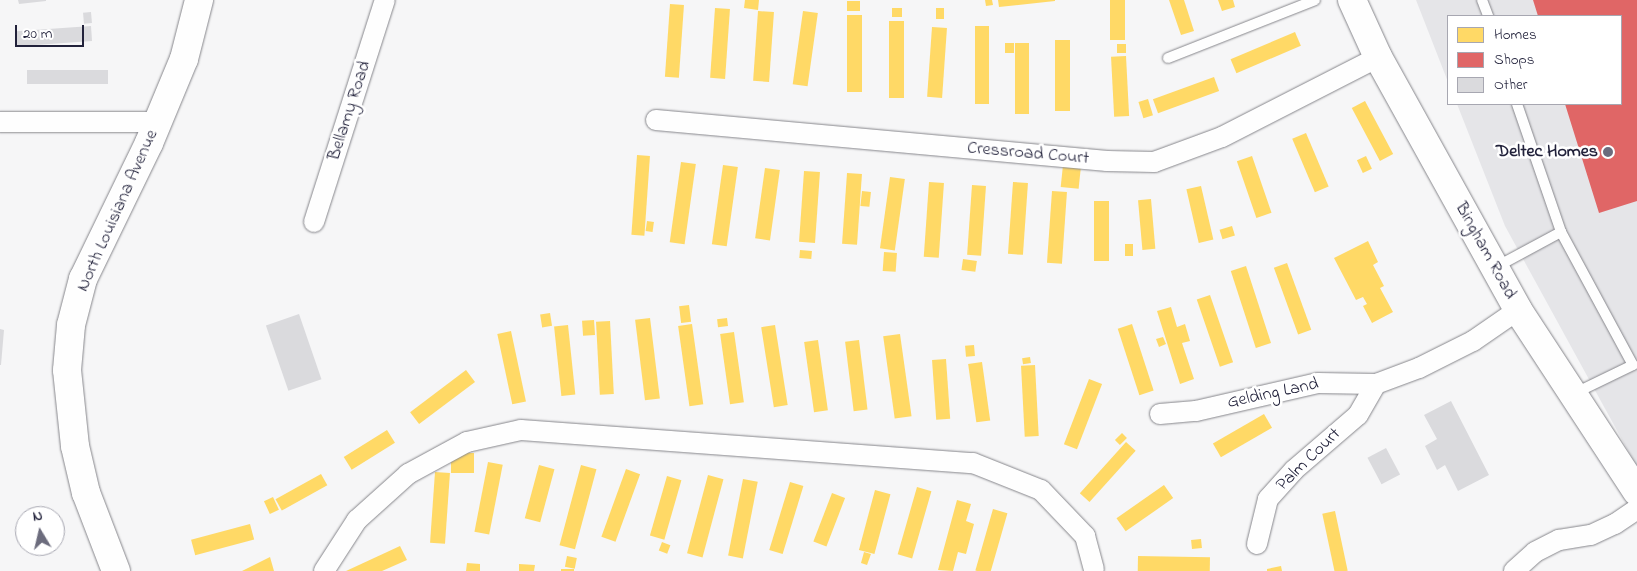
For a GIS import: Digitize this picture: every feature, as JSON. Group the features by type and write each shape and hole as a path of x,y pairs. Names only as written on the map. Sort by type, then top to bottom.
{"street":[{"name":"North Louisiana Avenue","path":"116,571 86,493 77,456 68,402 67,370 71,325 83,279 159,122 184,60 199,0"},
{"name":"Bellamy Road","path":"314,222 385,0"},
{"name":"Bingham Road","path":"1352,0 1378,58 1518,310 1637,492"},
{"name":"Cressroad Court","path":"656,120 1106,161 1154,162 1222,137 1378,58"},
{"path":"0,122 159,122"},
{"name":"Gelding Land","path":"1160,414 1196,411 1318,383 1376,384 1419,368 1473,341 1518,310"},
{"name":"Palm Court","path":"1257,544 1268,499 1294,470 1358,414 1376,384"},
{"path":"324,571 357,520 408,474 467,442 521,430 973,463 1040,490 1085,536 1094,569"},
{"path":"1514,571 1535,552 1559,540 1591,534 1615,524 1637,509"}],"lane":[{"path":"1168,58 1315,0"},
{"path":"1482,0 1488,15"},
{"path":"1517,105 1561,232 1633,365 1572,394"},
{"path":"1494,268 1561,232"}],"shaded area":[{"path":"1416,0 1637,0 1637,467 1505,226 1457,105 1622,105 1622,15 1447,15 1447,79"}],"building: Homes":[{"path":"745,0 759,0 758,10 744,8"},
{"path":"985,0 992,0 993,5 986,6"},
{"path":"998,0 1055,0 1055,1 999,7"},
{"path":"1110,0 1125,0 1125,40 1110,40"},
{"path":"1169,0 1184,0 1194,31 1181,35"},
{"path":"1218,0 1233,0 1235,7 1222,11"},
{"path":"847,1 860,1 860,11 847,11"},
{"path":"670,4 684,5 679,78 665,77"},
{"path":"715,8 730,9 725,79 710,78"},
{"path":"892,8 902,8 902,17 892,17"},
{"path":"936,8 944,8 944,19 936,19"},
{"path":"758,11 774,12 769,82 753,81"},
{"path":"803,11 818,13 808,86 793,84"},
{"path":"847,15 862,15 862,92 847,92"},
{"path":"889,21 904,21 904,98 889,98"},
{"path":"975,26 989,26 989,104 975,104"},
{"path":"932,27 947,28 942,98 927,97"},
{"path":"1295,32 1301,46 1236,73 1231,59"},
{"path":"1055,40 1070,40 1070,111 1055,111"},
{"path":"1005,43 1014,43 1014,53 1005,53"},
{"path":"1015,43 1029,43 1029,114 1015,114"},
{"path":"1117,44 1126,44 1126,53 1117,53"},
{"path":"1126,56 1129,116 1114,117 1111,57"},
{"path":"1214,77 1219,91 1158,113 1153,99"},
{"path":"1148,99 1153,115 1143,118 1138,102"},
{"path":"1365,101 1393,154 1380,161 1352,108"},
{"path":"1306,133 1329,186 1315,192 1292,139"},
{"path":"637,155 650,156 644,236 631,235"},
{"path":"1252,156 1272,213 1256,218 1237,161"},
{"path":"1366,156 1372,169 1363,173 1357,160"},
{"path":"681,162 696,164 685,244 670,242"},
{"path":"723,165 738,167 727,246 712,244"},
{"path":"1063,165 1081,167 1079,189 1061,187"},
{"path":"765,168 780,170 770,240 755,238"},
{"path":"804,171 820,172 815,243 799,242"},
{"path":"847,173 862,174 857,245 842,244"},
{"path":"890,177 905,179 895,250 880,248"},
{"path":"929,182 944,183 939,258 924,257"},
{"path":"1013,182 1028,183 1023,255 1008,254"},
{"path":"972,185 986,186 981,256 967,255"},
{"path":"1201,186 1213,240 1199,243 1186,189"},
{"path":"862,191 871,192 869,207 860,206"},
{"path":"1052,191 1067,192 1062,264 1047,263"},
{"path":"1151,199 1155,249 1142,250 1138,200"},
{"path":"1094,201 1109,201 1109,261 1094,261"},
{"path":"647,221 654,222 653,232 646,231"},
{"path":"1232,226 1235,236 1222,239 1220,230"},
{"path":"1368,241 1378,262 1373,265 1384,286 1380,288 1393,312 1372,323 1363,306 1367,304 1363,297 1356,300 1334,258"},
{"path":"1125,244 1133,244 1133,256 1125,256"},
{"path":"800,250 812,251 811,259 799,258"},
{"path":"884,252 897,253 896,272 883,271"},
{"path":"963,259 977,261 975,272 961,270"},
{"path":"1287,263 1311,330 1298,335 1274,268"},
{"path":"1246,266 1271,343 1256,348 1231,271"},
{"path":"1210,295 1233,362 1220,367 1197,300"},
{"path":"689,305 691,322 681,323 679,306"},
{"path":"1171,307 1177,327 1185,324 1190,341 1182,343 1194,379 1180,384 1157,311"},
{"path":"550,313 552,326 542,327 540,315"},
{"path":"650,318 660,398 645,400 635,320"},
{"path":"727,318 728,326 718,327 717,319"},
{"path":"594,320 595,335 583,336 582,321"},
{"path":"610,321 614,394 600,395 596,322"},
{"path":"692,324 703,404 689,406 678,326"},
{"path":"1132,324 1154,391 1139,395 1118,329"},
{"path":"568,325 575,395 561,396 554,326"},
{"path":"775,325 788,405 774,407 761,327"},
{"path":"511,331 526,401 512,404 497,334"},
{"path":"734,332 744,402 730,404 720,334"},
{"path":"900,334 912,416 895,419 883,336"},
{"path":"1163,337 1166,344 1159,347 1156,339"},
{"path":"818,340 828,410 814,412 804,342"},
{"path":"859,340 868,409 854,411 845,342"},
{"path":"974,345 975,356 966,357 965,346"},
{"path":"1030,357 1031,363 1023,364 1022,358"},
{"path":"946,359 950,419 936,420 932,360"},
{"path":"982,362 990,420 976,422 968,364"},
{"path":"1035,365 1039,436 1025,437 1021,366"},
{"path":"466,370 475,382 419,424 410,412"},
{"path":"1089,379 1102,384 1077,449 1064,444"},
{"path":"1264,414 1272,428 1221,457 1213,444"},
{"path":"387,430 395,443 352,470 344,457"},
{"path":"1122,433 1127,438 1120,445 1115,440"},
{"path":"1126,442 1136,451 1089,502 1080,493"},
{"path":"451,453 474,453 474,473 451,473"},
{"path":"488,462 503,465 489,535 474,532"},
{"path":"539,465 554,469 540,522 525,518"},
{"path":"581,465 596,469 575,549 560,545"},
{"path":"626,469 640,474 615,542 601,537"},
{"path":"435,472 450,473 445,544 430,543"},
{"path":"321,474 327,485 282,511 276,499"},
{"path":"708,475 723,479 702,557 687,553"},
{"path":"667,476 681,480 664,540 650,536"},
{"path":"743,479 758,482 743,558 728,556"},
{"path":"790,482 803,486 783,554 769,550"},
{"path":"1164,485 1173,498 1126,531 1116,518"},
{"path":"917,487 931,491 912,558 898,554"},
{"path":"875,490 890,494 874,554 859,550"},
{"path":"832,493 845,498 826,547 813,542"},
{"path":"273,497 279,510 270,514 264,501"},
{"path":"957,500 971,504 966,521 974,524 966,554 958,552 953,571 938,570"},
{"path":"993,509 1007,513 991,571 975,571"},
{"path":"1335,511 1348,571 1334,571 1322,514"},
{"path":"250,524 254,539 195,555 191,540"},
{"path":"1201,539 1202,548 1192,549 1191,540"},
{"path":"662,542 670,545 667,554 659,550"},
{"path":"400,546 407,560 382,571 346,571"},
{"path":"864,552 871,554 867,565 861,563"},
{"path":"567,556 577,558 575,569 565,567"},
{"path":"1138,556 1210,557 1210,571 1138,571"},
{"path":"270,557 274,571 242,571"},
{"path":"467,563 480,564 480,571 466,571"},
{"path":"519,564 535,565 534,571 519,571"},
{"path":"1281,566 1282,571 1267,571 1267,569"},
{"path":"561,569 574,569 574,571 561,571"}],"building: Shops":[{"name":"Deltec Homes","path":"1533,0 1637,0 1637,201 1599,213 1565,105 1622,105 1622,15 1538,15"}],"building: Other":[{"path":"18,0 46,0 46,1 19,4"},
{"path":"91,12 92,23 84,24 83,13"},
{"path":"91,26 92,41 17,46 16,31"},
{"path":"27,70 108,70 108,84 27,84"},
{"path":"299,314 321,379 288,391 266,325"},
{"path":"0,329 4,330 1,365 0,365"},
{"path":"1451,401 1489,475 1458,491 1445,465 1437,470 1425,446 1437,439 1424,415"},
{"path":"1386,448 1400,474 1382,484 1367,458"}],"place":[{"name":"Deltec Homes","path":"1608,152"}]}
